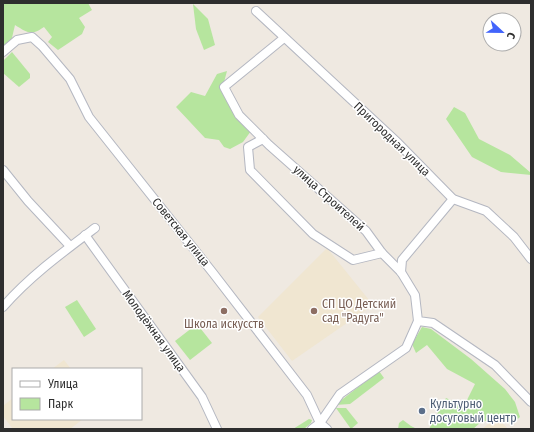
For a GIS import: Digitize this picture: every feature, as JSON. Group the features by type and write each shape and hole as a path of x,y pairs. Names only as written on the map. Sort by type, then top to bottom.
{"street":[{"name":"Пригородная улица","path":"256,11 398,143 454,199 486,211 514,237 531,259"},
{"name":"Советская улица","path":"3,52 17,40 32,37 42,46 70,79 89,117 213,273 307,395 320,423 327,429"},
{"name":"улица Строителей","path":"284,38 224,87 239,115 263,139 366,231 382,253 401,272 415,296 418,320"},
{"path":"263,139 248,147 250,170 313,234 353,260 382,253"},
{"path":"3,170 28,201 70,246"},
{"path":"401,272 402,260 454,199"},
{"path":"3,307 18,290 70,246 94,228"},
{"name":"Молодёжная улица","path":"85,235 202,398 217,429"},
{"path":"312,429 320,423 340,394 406,348 418,320 433,323 495,365 531,402"}],"shaded area":[{"name":"СП ЦО Детский сад \"Радуга\"","path":"327,248 373,305 292,361 258,317"},
{"path":"64,360 70,368 53,368"},
{"path":"12,399 12,420 82,420 70,429 13,429 3,416 3,406"},
{"path":"497,417 508,429 482,429"}],"green space":[{"path":"4,3 88,3 92,10 79,18 85,27 82,34 58,50 48,42 52,37 44,27 36,32 30,32 15,25 11,42 3,50"},
{"path":"193,4 208,19 215,45 204,50 196,29"},
{"path":"12,52 30,74 30,78 19,87 3,73 3,61"},
{"path":"227,71 223,86 251,131 243,142 230,149 224,147 219,140 205,138 176,107 191,92 205,96 217,74"},
{"path":"454,107 465,113 479,139 510,155 531,173 531,175 501,172 472,157 446,119"},
{"path":"77,300 96,329 84,337 65,307"},
{"path":"197,324 212,343 190,360 175,341"},
{"path":"422,327 431,329 471,359 505,389 515,402 520,417 514,422 506,423 501,415 480,423 473,429 429,429 446,398 464,406 475,384 447,369 427,345 416,353 412,344"},
{"path":"379,371 384,378 350,404 335,405"},
{"path":"336,408 346,408 358,423 351,429"},
{"path":"309,419 312,420 311,423 304,429 293,429"},
{"path":"403,420 417,429 398,429 399,423"}],"place":[{"name":"Школа искусств","path":"224,311"},
{"name":"СП ЦО Детский сад \"Радуга\"","path":"314,311"},
{"name":"Культурно досуговый центр","path":"422,411"}]}
